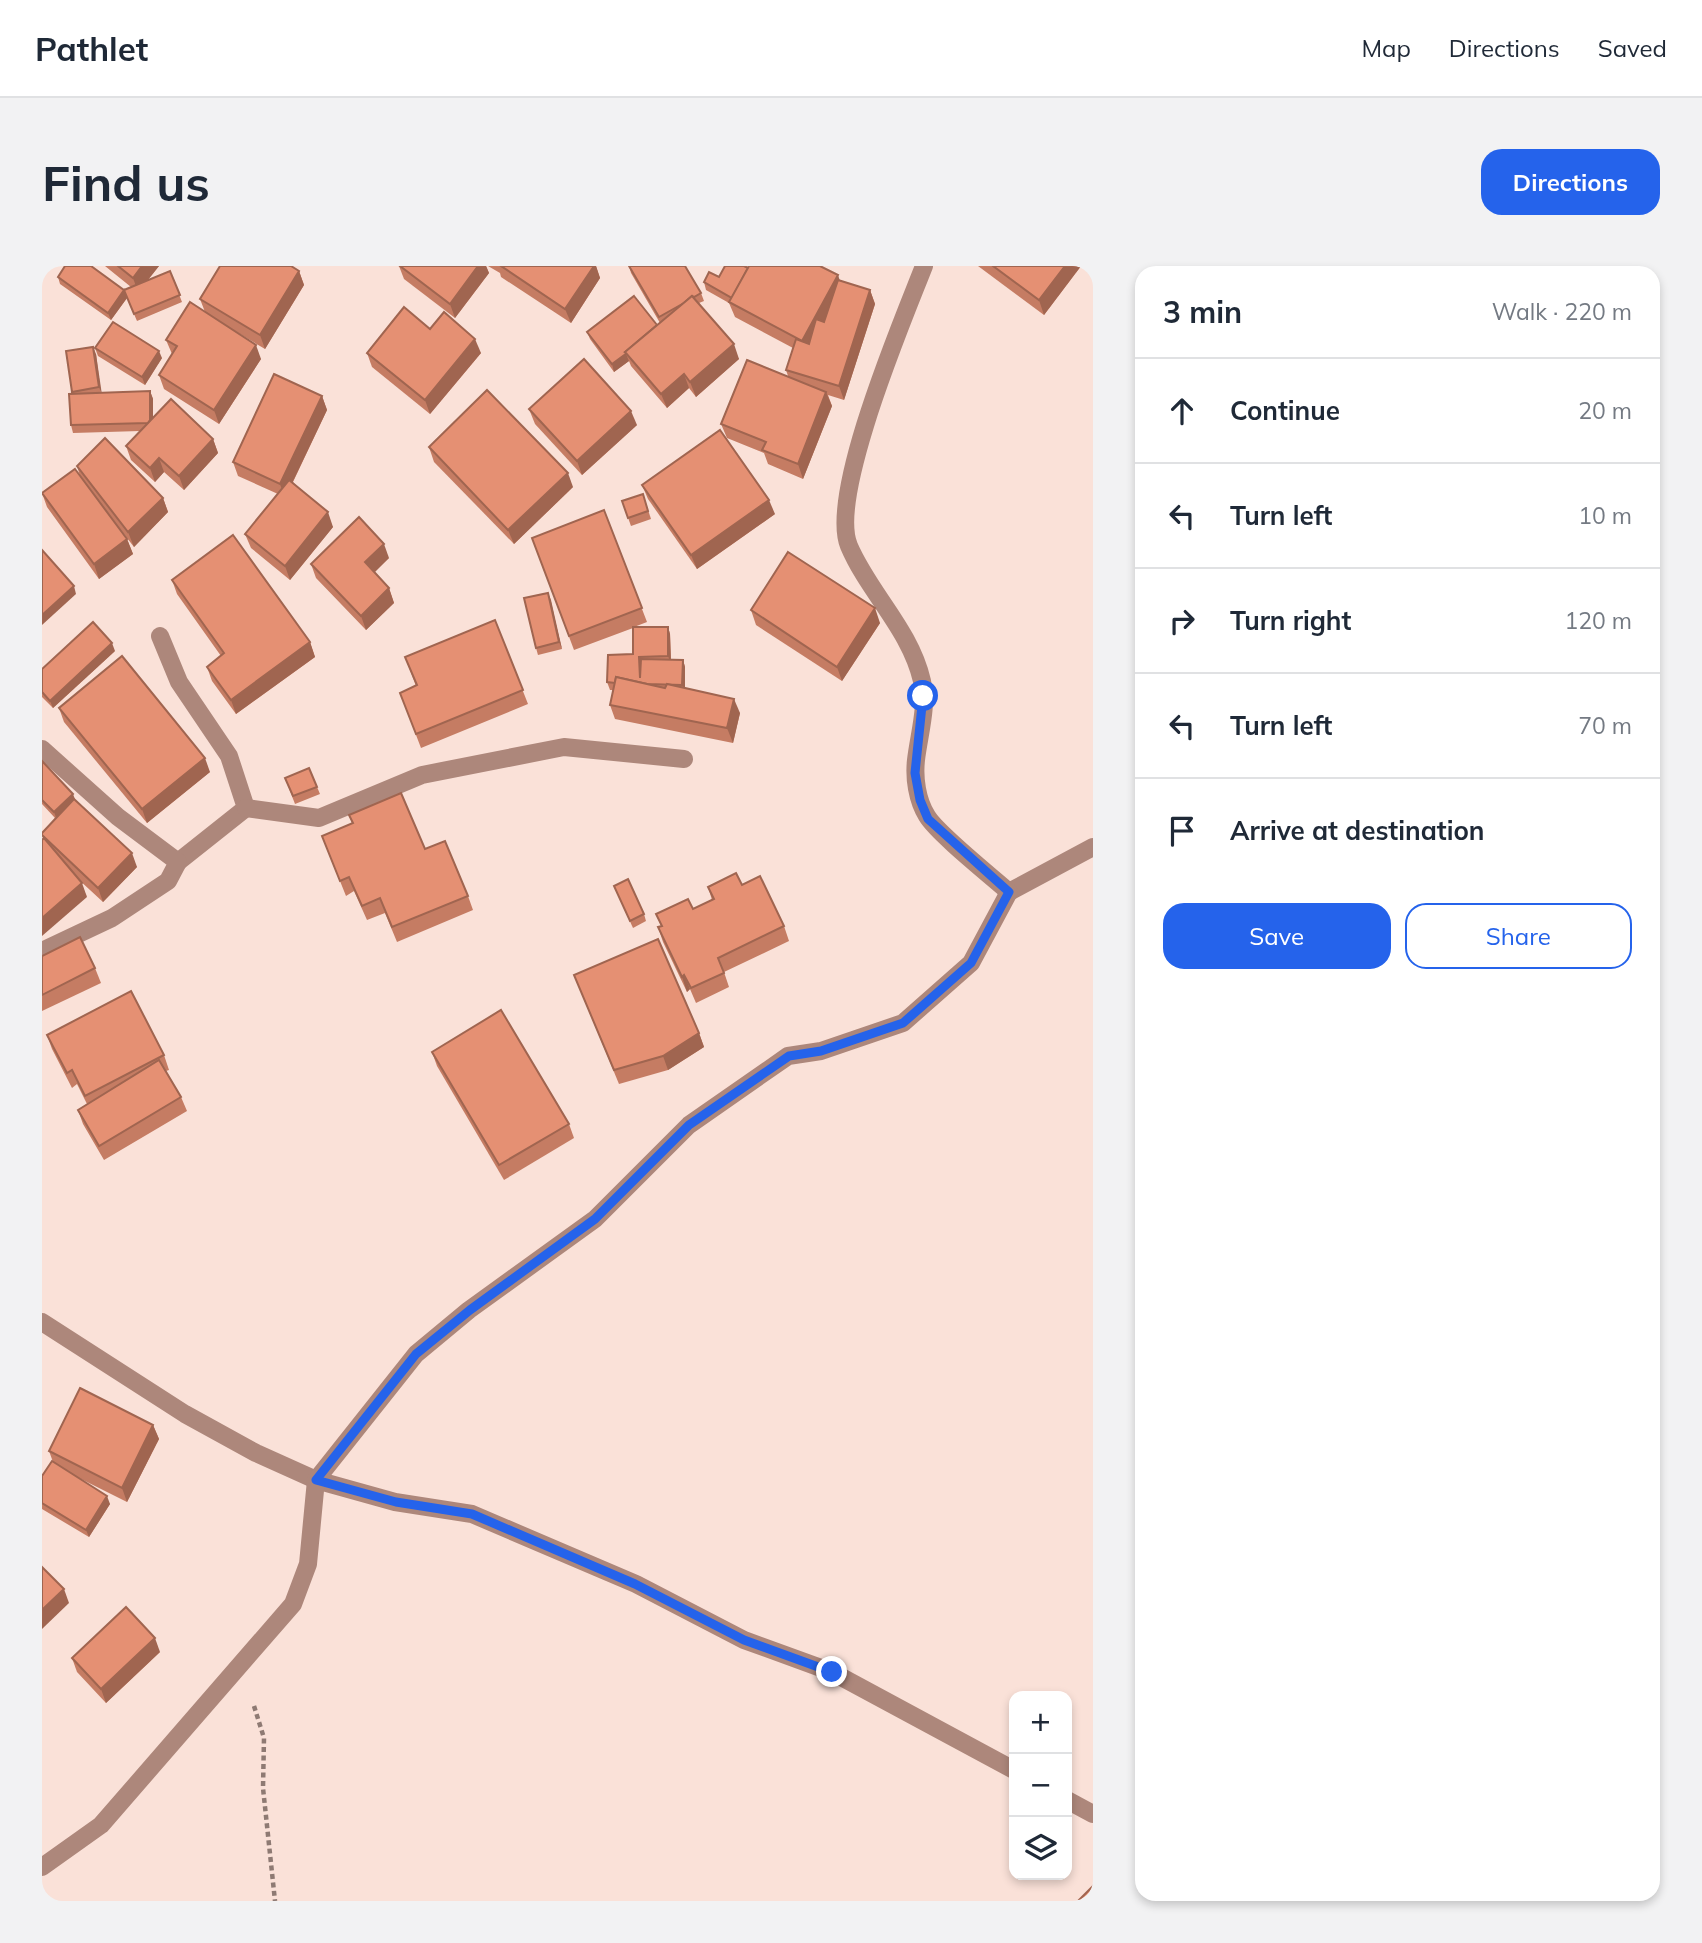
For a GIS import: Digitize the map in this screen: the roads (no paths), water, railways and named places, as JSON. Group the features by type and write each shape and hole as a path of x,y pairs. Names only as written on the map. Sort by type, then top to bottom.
{"street":[{"path":"924,266 864,431 849,485 846,533 865,580 905,638 922,681 923,712 915,773 920,800 928,819 1009,892"},
{"path":"160,636 179,682 229,756 246,808"},
{"path":"42,950 123,911 168,881 178,862 246,808 319,818 422,775 564,747 684,759"},
{"path":"42,750 118,817 178,862"},
{"path":"42,1867 101,1825 293,1604 308,1564 316,1480 416,1354 470,1310 595,1219 689,1125 789,1056 821,1051 903,1023 971,963 1009,892 1093,846"},
{"path":"42,1322 185,1414 256,1453 316,1480 396,1502 472,1514 635,1584 744,1640 832,1672 1009,1767"},
{"path":"1072,1803 1093,1814"}]}
